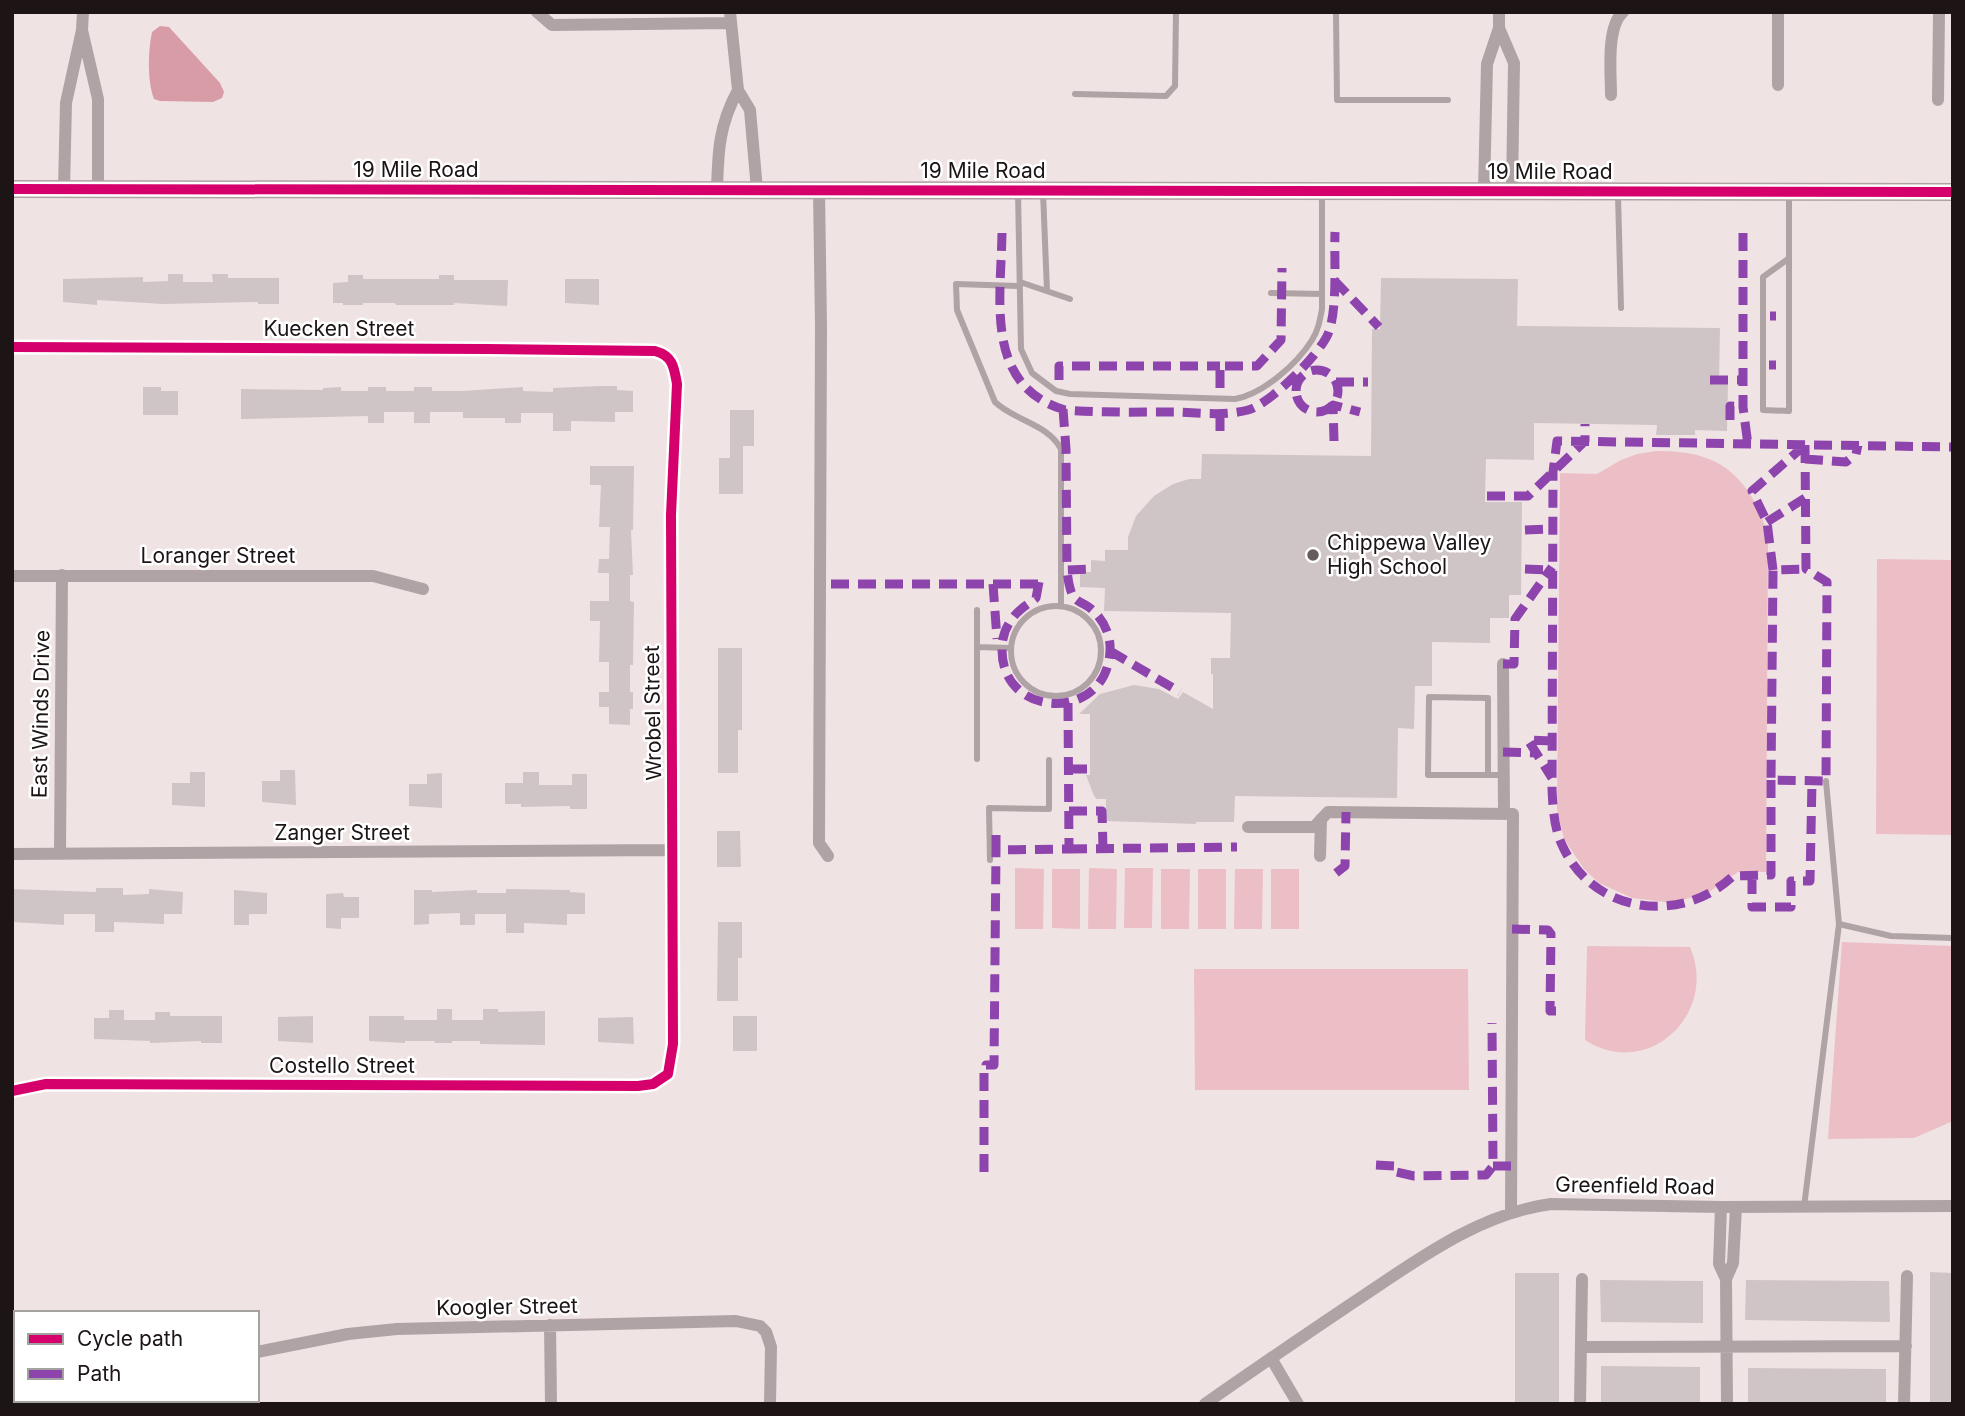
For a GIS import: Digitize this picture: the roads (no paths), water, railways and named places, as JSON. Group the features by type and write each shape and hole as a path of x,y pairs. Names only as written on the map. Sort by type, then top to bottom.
{"street":[{"path":"64,189 65,103 82,30 83,12"},
{"path":"537,12 552,25 730,18 738,90 750,110 757,190"},
{"path":"1484,191 1487,64 1499,28 1499,12"},
{"path":"1611,96 1611,50 1616,19 1623,12"},
{"path":"1778,12 1778,85"},
{"path":"1938,100 1939,12"},
{"path":"1499,28 1514,63 1512,191"},
{"path":"82,30 98,99 98,189"},
{"path":"717,190 720,133 727,110 738,90"},
{"name":"19 Mile Road","path":"12,189 1953,192"},
{"path":"819,190 819,843 828,856"},
{"name":"Kuecken Street","path":"12,347 580,349 655,351 666,354"},
{"name":"Wrobel Street","path":"666,354 674,363 677,384 671,515 673,1044 668,1074"},
{"name":"East Winds Drive","path":"60,854 62,575"},
{"name":"Loranger Street","path":"12,576 373,576 422,589"},
{"path":"1503,664 1504,814"},
{"path":"1248,827 1314,827 1328,812 1513,814 1511,1212"},
{"path":"1320,856 1321,819"},
{"name":"Zanger Street","path":"12,854 672,850"},
{"name":"Costello Street","path":"12,1091 46,1084 638,1086 653,1084 668,1074"},
{"name":"Greenfield Road","path":"1205,1404 1439,1248 1470,1230 1511,1212 1551,1204 1721,1207 1953,1206"},
{"path":"1721,1207 1719,1264 1726,1279 1727,1404"},
{"path":"1726,1279 1733,1263 1736,1207"},
{"path":"1904,1404 1906,1276"},
{"path":"1580,1404 1582,1279"},
{"name":"Koogler Street","path":"259,1352 338,1335 397,1329 736,1321 760,1326 766,1332 771,1347 770,1404"},
{"path":"551,1325 551,1404"},
{"path":"1583,1347 1906,1346"},
{"path":"1271,1358 1298,1404"}],"lane":[{"path":"1075,94 1166,96 1175,86 1176,12"},
{"path":"1336,12 1337,100 1448,100"},
{"path":"1018,190 1020,337 1025,361 1032,373 1056,391 1070,394 1236,400 1248,397 1263,388 1313,339 1319,324 1322,294 1322,191"},
{"path":"1043,191 1047,291"},
{"path":"1618,191 1621,308"},
{"path":"1788,259 1763,277 1763,410 1789,411 1789,191"},
{"path":"1061,606 1061,449 1056,438 1045,430 1005,411 995,402 957,310 956,284 1020,284 1070,299"},
{"path":"1271,293 1322,294"},
{"path":"1061,606 1075,610 1087,618 1096,629 1101,656 1090,682 1079,691 1066,696 1051,697 1031,690 1016,675 1010,648 1013,633 1021,621 1046,607 1061,606"},
{"path":"977,610 977,759"},
{"path":"977,647 1010,648"},
{"path":"1503,698 1429,697 1428,775 1504,775"},
{"path":"1488,698 1488,775"},
{"path":"990,860 989,808 1049,809 1049,760"},
{"path":"1804,1207 1839,923 1826,781"},
{"path":"1839,923 1891,936 1953,938"}],"place":[{"name":"Chippewa Valley High School","path":"1313,555"}]}
